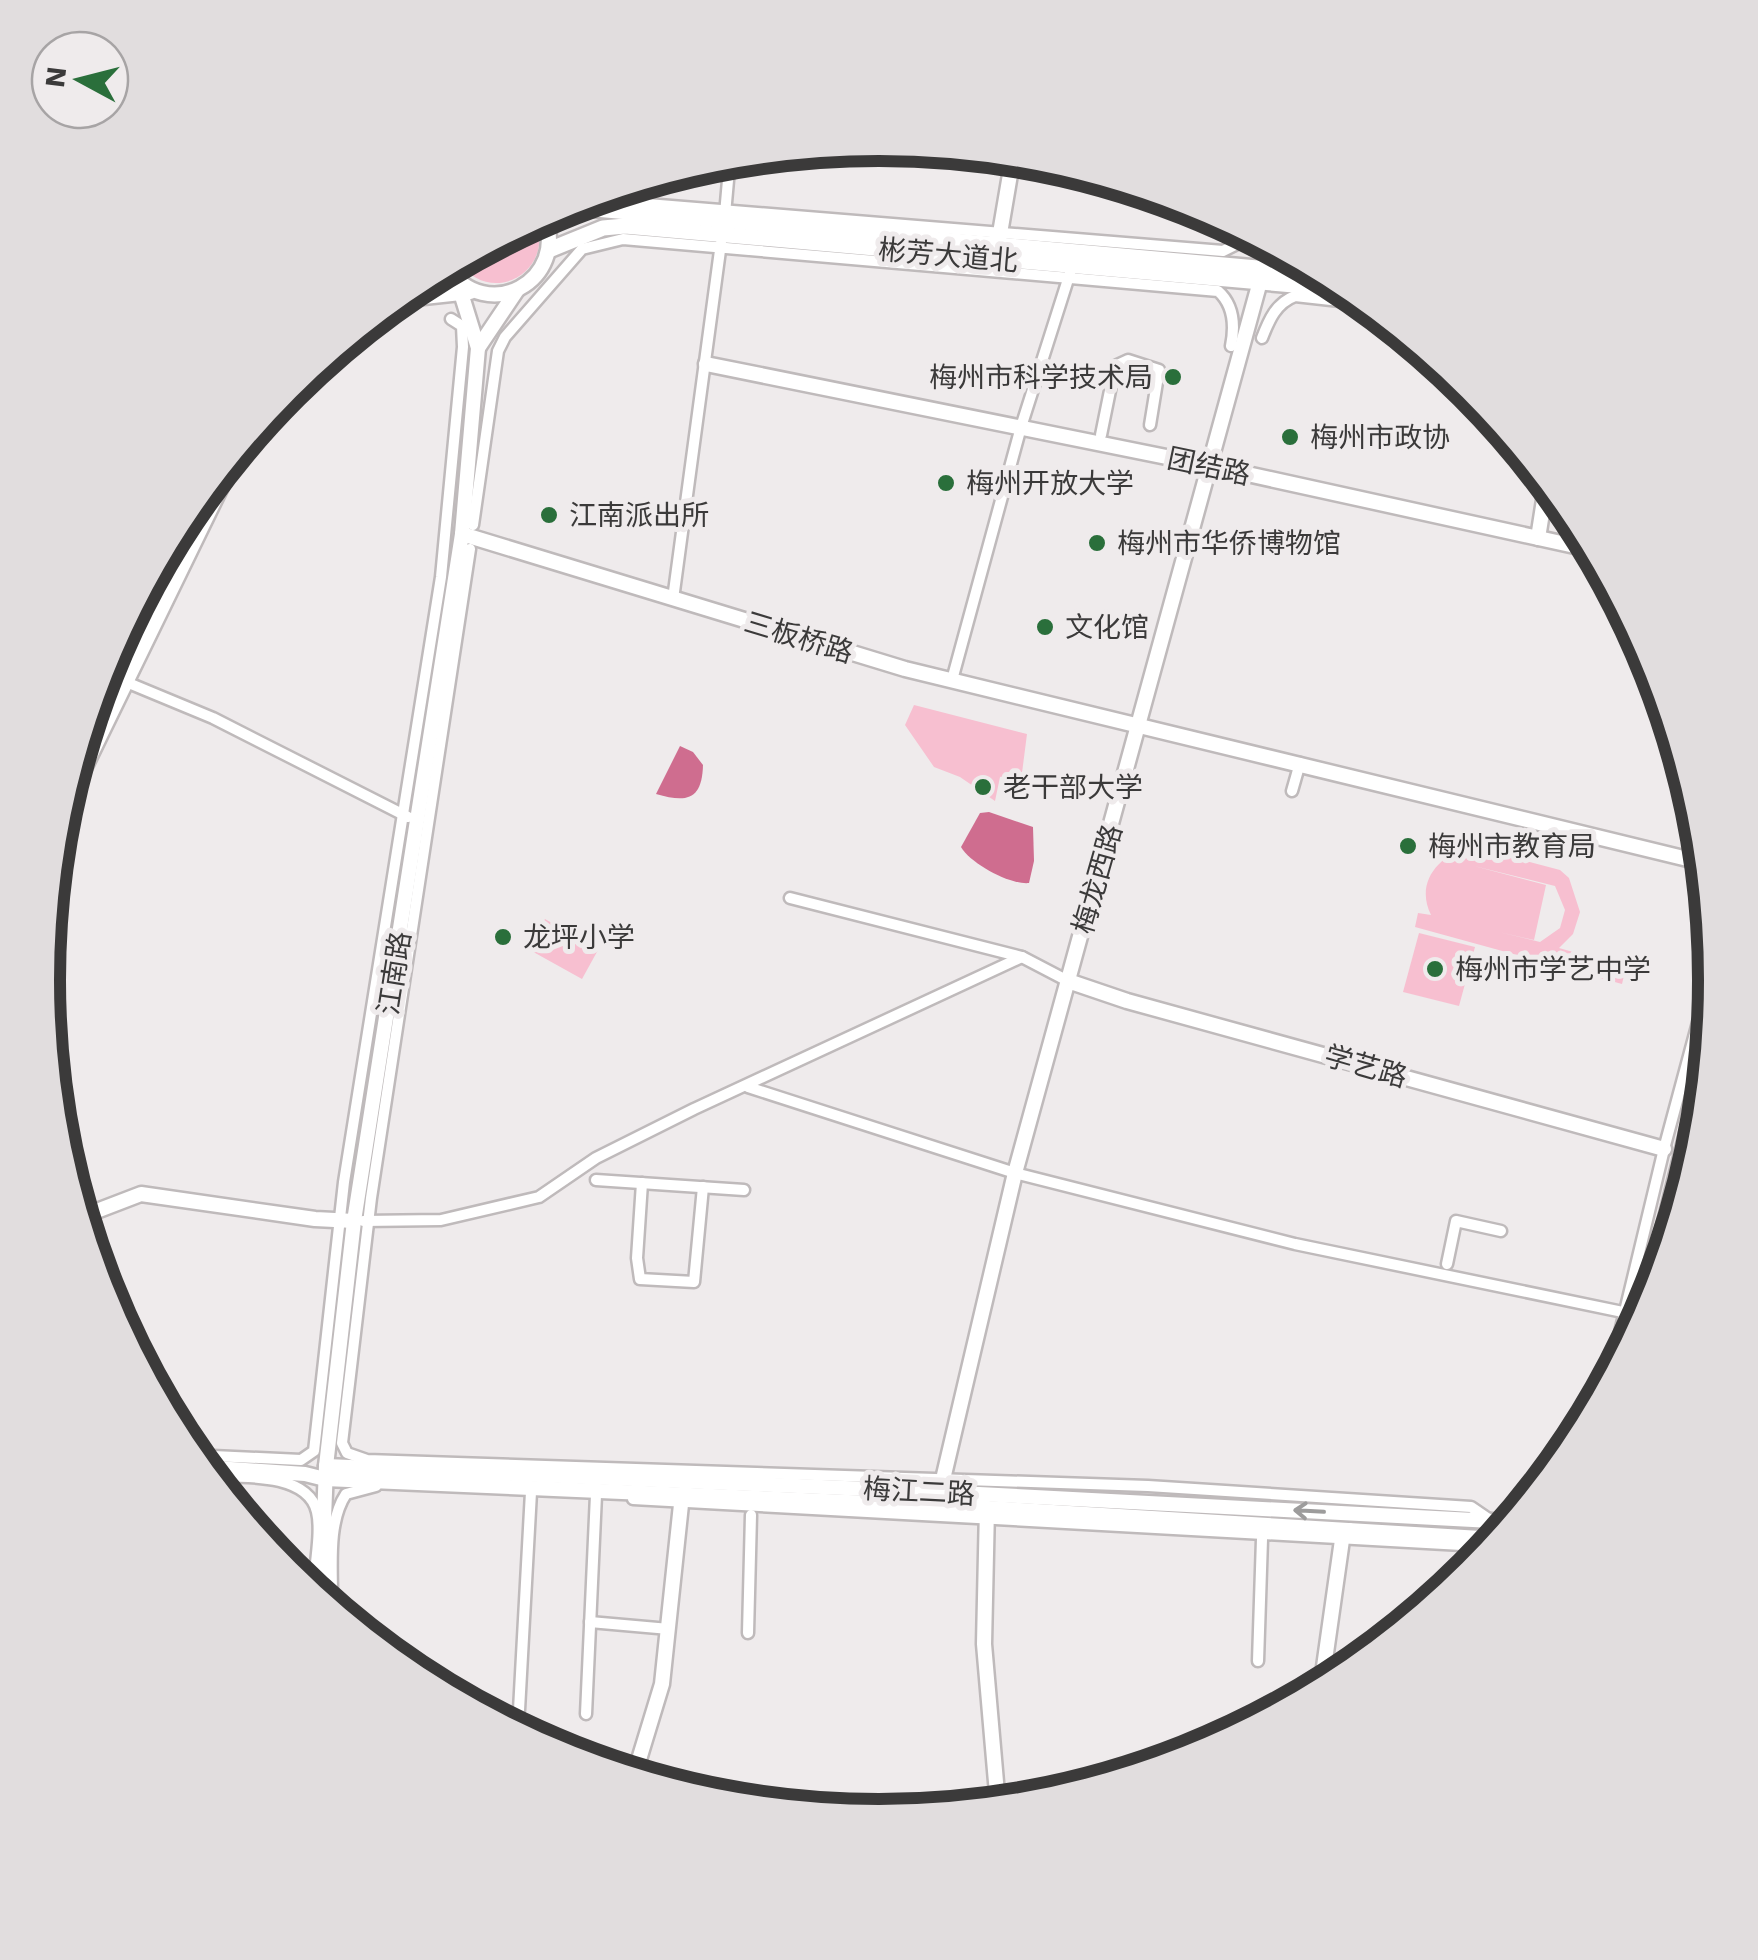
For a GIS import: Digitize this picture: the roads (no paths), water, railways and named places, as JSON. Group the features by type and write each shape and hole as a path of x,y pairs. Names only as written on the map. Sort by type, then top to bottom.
{"main road":[{"path":"999,239 1010,172"},
{"name":"彬芳大道北","path":"598,211 1070,271 1295,275"},
{"name":"彬芳大道北","path":"549,250 603,228 624,226 999,239 1309,283"},
{"path":"549,231 549,250"},
{"name":"江南路","path":"478,348 518,290 541,269 549,250"},
{"name":"梅龙西路","path":"941,1486 1015,1173 1266,259"},
{"name":"江南路","path":"321,1579 326,1472 354,1220 467,529 478,348 465,288 457,279"},
{"path":"433,293 465,288 497,294 518,290"},
{"name":"团结路","path":"706,364 1021,426 1573,546"},
{"path":"1538,538 1544,502"},
{"path":"93,751 211,506"},
{"name":"三板桥路","path":"467,529 905,670 1689,859"},
{"name":"学艺路","path":"1068,981 1127,1001 1664,1149"},
{"path":"94,1212 142,1194 354,1220"},
{"path":"221,1468 326,1472"},
{"name":"梅江二路","path":"326,1472 941,1486 1495,1520"},
{"name":"梅江二路","path":"326,1472 682,1495 986,1508 1346,1535 1478,1538"},
{"path":"638,1762 662,1684 682,1495"},
{"path":"986,1508 984,1644 997,1790"},
{"path":"1323,1666 1346,1535"}],"street":[{"path":"673,598 728,175"},
{"path":"614,205 723,228"},
{"path":"467,529 498,351 505,337 582,249 624,239 723,228"},
{"path":"999,239 1223,251 1238,244"},
{"path":"952,680 1021,426 1070,271 1218,292 1227,299 1234,321 1231,346"},
{"path":"1262,338 1284,300 1295,296 1336,301"},
{"path":"451,319 462,326 462,346 443,558 403,814 354,1220 342,1444 347,1453 366,1460 941,1486"},
{"path":"1102,435 1115,366 1128,360 1158,370 1150,425"},
{"path":"213,1456 300,1460 314,1451 470,549"},
{"path":"118,677 213,718 418,822"},
{"path":"1292,791 1300,763"},
{"path":"790,898 1022,958 1068,981"},
{"path":"354,1220 441,1220 539,1197 596,1158 1022,958"},
{"path":"1622,1324 1696,1030"},
{"path":"748,1086 1015,1173 1296,1244 1625,1312"},
{"path":"596,1180 744,1190"},
{"path":"642,1183 637,1258 640,1279 694,1282 703,1187"},
{"path":"1447,1264 1456,1221 1500,1231"},
{"path":"228,1478 290,1484 311,1498 317,1513 314,1572"},
{"path":"332,1590 334,1524 339,1505 346,1494 368,1486 1346,1535"},
{"path":"520,1710 531,1492"},
{"path":"586,1714 596,1494"},
{"path":"748,1633 752,1516"},
{"path":"1258,1661 1262,1538"},
{"path":"590,1622 669,1629"}],"place":[{"name":"梅州市科学技术局","path":"1173,377"},
{"name":"梅州市政协","path":"1290,437"},
{"name":"梅州开放大学","path":"946,483"},
{"name":"江南派出所","path":"549,515"},
{"name":"梅州市华侨博物馆","path":"1097,543"},
{"name":"文化馆","path":"1045,627"},
{"name":"老干部大学","path":"983,787"},
{"name":"梅州市教育局","path":"1408,846"},
{"name":"龙坪小学","path":"503,937"},
{"name":"梅州市学艺中学","path":"1435,969"}]}
